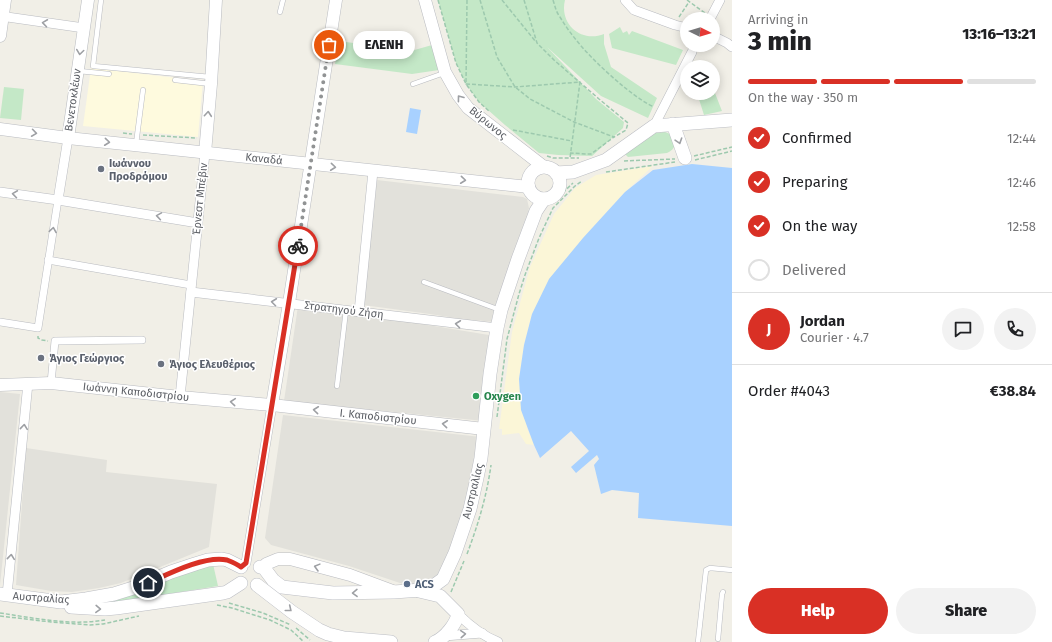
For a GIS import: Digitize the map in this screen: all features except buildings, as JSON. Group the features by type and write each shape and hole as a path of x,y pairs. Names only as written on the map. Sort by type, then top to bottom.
{"main road":[{"path":"558,177 575,176 606,160 654,126 732,120"},
{"path":"673,124 687,160"},
{"path":"545,161 558,177 560,188 554,196 549,199 539,197 528,182 533,172 545,161"},
{"name":"Αυστραλίας","path":"442,594 443,579 455,553 470,509 479,469 497,328 501,310 536,211 539,197"},
{"name":"Αυστραλίας","path":"2,596 61,602 86,599 114,594 133,588 171,572 208,560 227,560 244,565 252,562 256,563 262,568"},
{"path":"244,565 238,574 238,578 241,583 251,588 261,582 263,575 262,568"},
{"path":"262,568 282,587 333,593 394,592 432,587 442,594 458,614 456,622 439,639"},
{"name":"Αυστραλίας","path":"2,596 59,607 105,609 223,593 241,583"},
{"path":"257,585 330,639 391,642"}],"street":[{"path":"0,36 5,0"},
{"name":"Βενετοκλέων","path":"58,200 88,0"},
{"name":"Έρνεστ Μπέβιν","path":"180,397 205,153 216,0"},
{"path":"244,565 289,304 336,0"},
{"name":"Βύρωνος","path":"425,0 445,72 458,95 468,108 545,161"},
{"path":"625,0 634,10 680,26"},
{"path":"714,12 720,0"},
{"path":"2,16 84,28"},
{"path":"720,40 732,47"},
{"path":"654,126 692,52"},
{"name":"Καναδά","path":"0,129 68,138 137,140 205,153 373,171 539,197"},
{"path":"359,312 373,171"},
{"path":"0,192 198,222"},
{"path":"0,322 38,328 58,200"},
{"path":"48,260 191,288"},
{"name":"Στρατηγού Ζήση","path":"191,288 289,304 497,328"},
{"path":"51,383 55,341 142,340"},
{"path":"2,596 28,383"},
{"name":"Ιωάννη Καποδιστρίου","path":"0,385 51,383 272,405"},
{"name":"Ι. Καποδιστρίου","path":"272,405 484,429"},
{"path":"262,568 274,560 287,558 350,575 394,592"},
{"path":"458,614 482,633 498,642"},
{"path":"439,639 482,633"}],"lane":[{"path":"101,0 93,66 211,81"},
{"path":"280,12 282,0"},
{"path":"78,71 109,74"},
{"path":"413,84 445,72"},
{"path":"175,80 211,81"},
{"path":"137,140 143,90"},
{"path":"424,282 501,310"},
{"path":"337,386 346,310"},
{"path":"698,642 706,570 710,568 732,570"},
{"path":"718,639 723,592"}],"path":[{"path":"438,0 456,63 466,84 479,102 495,116"},
{"path":"466,84 467,0"},
{"path":"480,0 497,57 514,87 530,99 574,122 614,138"},
{"path":"502,0 537,43 554,60 599,100 628,123 626,130 591,154 570,153"},
{"path":"524,0 537,43"},
{"path":"553,0 558,16 571,34 607,73 635,96 653,107 663,109"},
{"path":"687,0 703,12"},
{"path":"675,25 689,2"},
{"path":"466,84 514,87 580,82"},
{"path":"570,158 580,82"},
{"path":"516,134 510,129 572,142"},
{"path":"121,133 137,140 198,138"},
{"path":"605,172 687,160 732,151"},
{"path":"545,161 553,158 585,159"},
{"path":"539,197 575,176"},
{"path":"497,417 508,339 525,275 539,238 553,208 584,179"},
{"path":"38,328 38,338 50,341"},
{"path":"442,594 454,584 473,539 487,492 492,460"},
{"path":"226,602 263,613 292,625 310,640"},
{"path":"216,604 270,620 291,630 304,642"},
{"path":"0,613 46,620 83,622 108,620"},
{"path":"0,616 90,625 104,624 142,616"}],"shaded area":[{"path":"91,68 203,81 198,137 83,126"},
{"path":"377,180 523,197 527,199 529,208 527,219 494,322 474,321 363,305"},
{"path":"298,306 379,317 495,336 484,421 284,401"},
{"path":"0,392 20,394 0,585"},
{"path":"283,415 481,437 475,482 447,565 433,582 409,586 349,566 271,545 265,538"},
{"path":"26,448 107,460 106,472 217,484 209,547 121,583 99,588 72,592 51,591 16,585"}],"green space":[{"path":"438,0 565,0 565,17 569,24 580,34 587,36 604,34 604,44 611,67 657,98 648,118 601,96 547,47 596,99 624,122 623,128 592,156 539,153 479,102 466,84 456,63"},
{"path":"620,27 623,33 627,31 629,35 632,31 680,49 680,52 682,52 676,65 612,48 609,34"},
{"path":"339,41 411,51 432,45 439,70 412,74 335,64"},
{"path":"4,87 24,89 21,120 0,118"},
{"path":"699,100 718,100 722,111 704,115"},
{"path":"665,132 670,134 675,144 671,151 667,153 628,157 625,154 653,133"},
{"path":"213,564 218,586 107,604 96,601"}],"sand":[{"path":"653,166 625,192 583,238 532,314 524,345 519,379 527,428 534,445 526,444 519,433 502,435 502,429 499,429 512,332 530,267 554,214 575,188 596,175"}],"water":[{"path":"410,108 421,110 417,134 406,132"},
{"path":"692,164 732,168 732,526 638,518 639,493 612,490 601,494 594,465 599,459 597,455 576,473 571,467 589,451 571,431 540,458 521,410 519,379 524,345 532,314 549,279 583,238 625,192 653,170"}],"way so far":[{"path":"298,246 329,45"}],"place":[{"name":"ΕΛΕΝΗ","path":"329,45"},
{"name":"Ιωάννου Προδρόμου","path":"101,169"},
{"name":"Άγιος Γεώργιος","path":"41,358"},
{"name":"Άγιος Ελευθέριος","path":"161,364"},
{"name":"Oxygen","path":"476,396"},
{"name":"ACS","path":"407,584"}],"route":[{"path":"148,583 171,572 208,560 227,560 241,567 246,563 298,246"}]}
